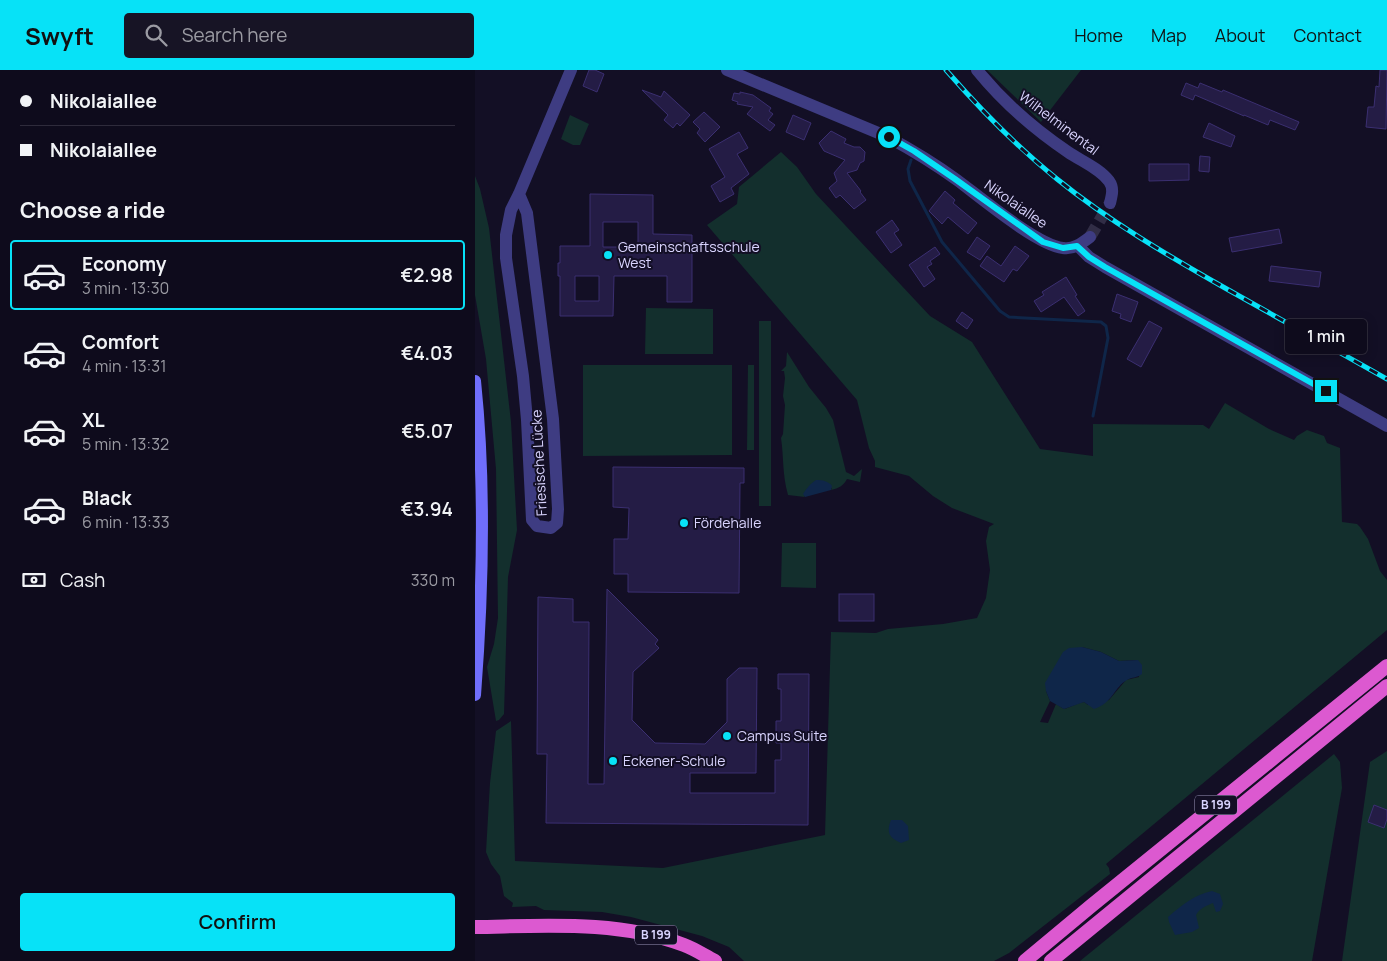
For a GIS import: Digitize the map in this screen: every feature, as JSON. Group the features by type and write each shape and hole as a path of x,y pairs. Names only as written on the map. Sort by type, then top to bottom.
{"highway":[{"name":"B 199","path":"1013,961 1046,943 1387,666"},
{"name":"B 199","path":"1051,961 1387,686"},
{"name":"B 199","path":"475,927 593,926 625,929 654,935 686,945 715,961"},
{"path":"1025,961 1046,943"}],"main road":[{"path":"475,381 483,485 483,579 475,695"}],"street":[{"name":"Friesische Lücke","path":"519,194 527,213 553,419 558,509 557,523 551,528 537,526 532,520 523,376 506,258 506,235 511,210 571,70"},
{"name":"Nikolaiallee","path":"727,70 889,137 914,151 1043,242 1063,248 1077,246"},
{"name":"Wilhelminental","path":"977,70 1008,104 1039,131 1105,176 1112,188 1110,203"},
{"path":"1090,237 1077,246 1089,257 1387,426"}],"green space":[{"path":"987,70 1081,70 1041,122"},
{"path":"570,115 589,124 580,145 573,145 561,139"},
{"path":"781,152 797,167 816,194 930,316 972,342 1040,449 1093,456 1093,424 1203,425 1209,429 1225,403 1269,429 1294,440 1307,430 1324,436 1327,443 1340,448 1342,522 1357,524 1360,527 1368,539 1380,571 1387,580 1387,630 1106,864 1110,874 1009,953 994,961 744,961 729,947 702,936 631,917 602,912 544,910 536,906 512,907 513,903 504,896 500,876 491,864 486,852 490,783 496,731 511,721 515,861 663,868 825,835 831,632 876,633 888,629 943,624 977,618 986,598 990,570 986,541 989,527 994,524 952,508 933,496 909,476 875,467 875,461 869,448 857,400 707,225 737,204 739,187","holes":["1082,647 1101,652 1119,661 1138,660 1139,677 1126,680 1109,700 1088,705 1084,702 1064,709 1056,704 1048,723 1040,722 1050,701 1046,691"]},
{"path":"475,176 489,228 511,422 517,530 508,577 504,714 496,721 487,667 494,644 498,618 496,469 486,359 475,295"},
{"path":"646,308 713,309 713,354 645,354"},
{"path":"759,321 771,321 771,506 759,506"},
{"path":"787,352 833,420 846,472 854,476 862,469 860,482 847,479 842,485 831,490 832,488 805,497 788,495 781,438 783,434 785,405 783,396 785,378 784,371 781,371 786,366"},
{"path":"583,365 732,365 732,455 583,456"},
{"path":"748,365 754,365 754,450 747,450"},
{"path":"782,543 816,543 816,588 781,587"},
{"path":"1387,751 1387,961 1342,961 1370,762"},
{"path":"1334,754 1340,762 1342,788 1312,961 1080,961"}],"water":[{"path":"816,480 829,483 832,486 831,490 805,497 803,494"},
{"path":"1082,647 1101,652 1119,661 1138,660 1142,665 1142,674 1123,683 1105,703 1094,709 1084,702 1064,709 1050,701 1045,683 1063,652 1069,648"},
{"path":"891,820 902,820 908,826 909,840 901,843 891,837 889,828"},
{"path":"1212,891 1220,894 1223,904 1220,911 1216,912 1213,903 1206,906 1196,915 1199,928 1192,932 1175,935 1168,917 1194,898"}],"building":[{"path":"589,70 595,70 604,74 597,92 583,86"},
{"path":"1380,70 1387,70 1386,129 1366,127 1368,107 1374,107 1376,86 1379,87"},
{"path":"1186,83 1198,88 1200,83 1222,92 1223,90 1299,122 1295,130 1270,120 1268,125 1195,95 1193,100 1181,95"},
{"path":"642,90 661,97 664,91 690,115 680,126 677,123 673,128 664,120 668,115"},
{"path":"740,92 753,95 771,108 769,111 773,114 768,120 775,125 770,131 747,114 753,107 737,104 738,102 732,100 734,93 740,94"},
{"path":"704,112 720,127 705,142 697,133 700,129 693,122"},
{"path":"793,115 811,123 804,140 786,132"},
{"path":"1209,123 1235,136 1231,147 1203,137"},
{"path":"831,131 846,139 844,143 860,147 865,152 864,161 860,163 857,170 847,173 866,200 854,209 840,195 836,198 829,188 837,181 834,173 845,160 824,151 819,143"},
{"path":"739,132 748,148 737,154 749,174 731,188 734,194 720,202 711,186 725,177 709,149"},
{"path":"1200,156 1210,157 1209,172 1199,171"},
{"path":"1149,164 1189,164 1189,180 1149,181"},
{"path":"945,191 955,200 953,203 977,223 968,234 948,217 942,224 929,211"},
{"name":"Gemeinschaftsschule West","path":"590,194 653,195 653,234 692,235 692,302 667,302 667,276 614,276 613,316 560,316 560,276 558,276 558,263 560,263 560,246 590,246","holes":["603,222 638,222 638,247 603,247","575,276 599,276 599,301 575,301"]},
{"path":"892,220 899,230 894,233 902,245 891,253 876,232"},
{"path":"1279,229 1282,243 1232,252 1229,238"},
{"path":"977,237 990,246 980,260 967,252"},
{"path":"1015,246 1029,256 1017,271 1013,269 1004,282 980,266 987,256 1001,266"},
{"path":"935,247 940,254 930,261 932,264 927,267 935,279 924,287 909,265"},
{"path":"1271,266 1321,272 1319,287 1269,281"},
{"path":"1066,277 1085,311 1078,316 1064,297 1041,312 1034,301 1044,295 1042,292"},
{"path":"1117,294 1138,302 1131,322 1120,318 1121,314 1112,311"},
{"path":"962,312 973,320 967,329 956,321"},
{"path":"1149,321 1162,328 1141,367 1127,359"},
{"name":"Fördehalle","path":"613,467 744,468 744,483 740,483 739,593 628,592 628,574 614,574 614,539 628,539 629,508 613,507"},
{"path":"607,589 658,640 655,644 659,648 633,672 632,720 655,743 705,744 727,722 727,679 739,668 757,668 756,773 690,773 690,793 775,793 775,760 781,760 781,743 776,743 776,721 781,721 781,689 778,689 778,674 809,674 808,825 546,823 547,754 537,754 538,597 573,599 573,622 589,622 588,784 604,784"},
{"path":"839,594 874,594 874,621 839,621"},
{"path":"1374,805 1387,810 1384,828 1368,822"}],"waterway":[{"path":"911,160 908,169 910,181 942,242 1000,311 1009,317 1101,322 1106,326 1108,338 1093,416"}],"tunnel":[{"path":"1090,237 1110,203"}],"railway":[{"path":"946,70 985,113 1027,154 1097,209 1182,263 1387,379"}],"place":[{"name":"Gemeinschaftsschule West","path":"608,255"},
{"name":"Fördehalle","path":"684,523"},
{"name":"Campus Suite","path":"727,736"},
{"name":"Eckener-Schule","path":"613,761"}],"route":[{"path":"889,137 914,151 1043,242 1063,248 1077,246 1089,257 1105,267 1326,391"}]}
